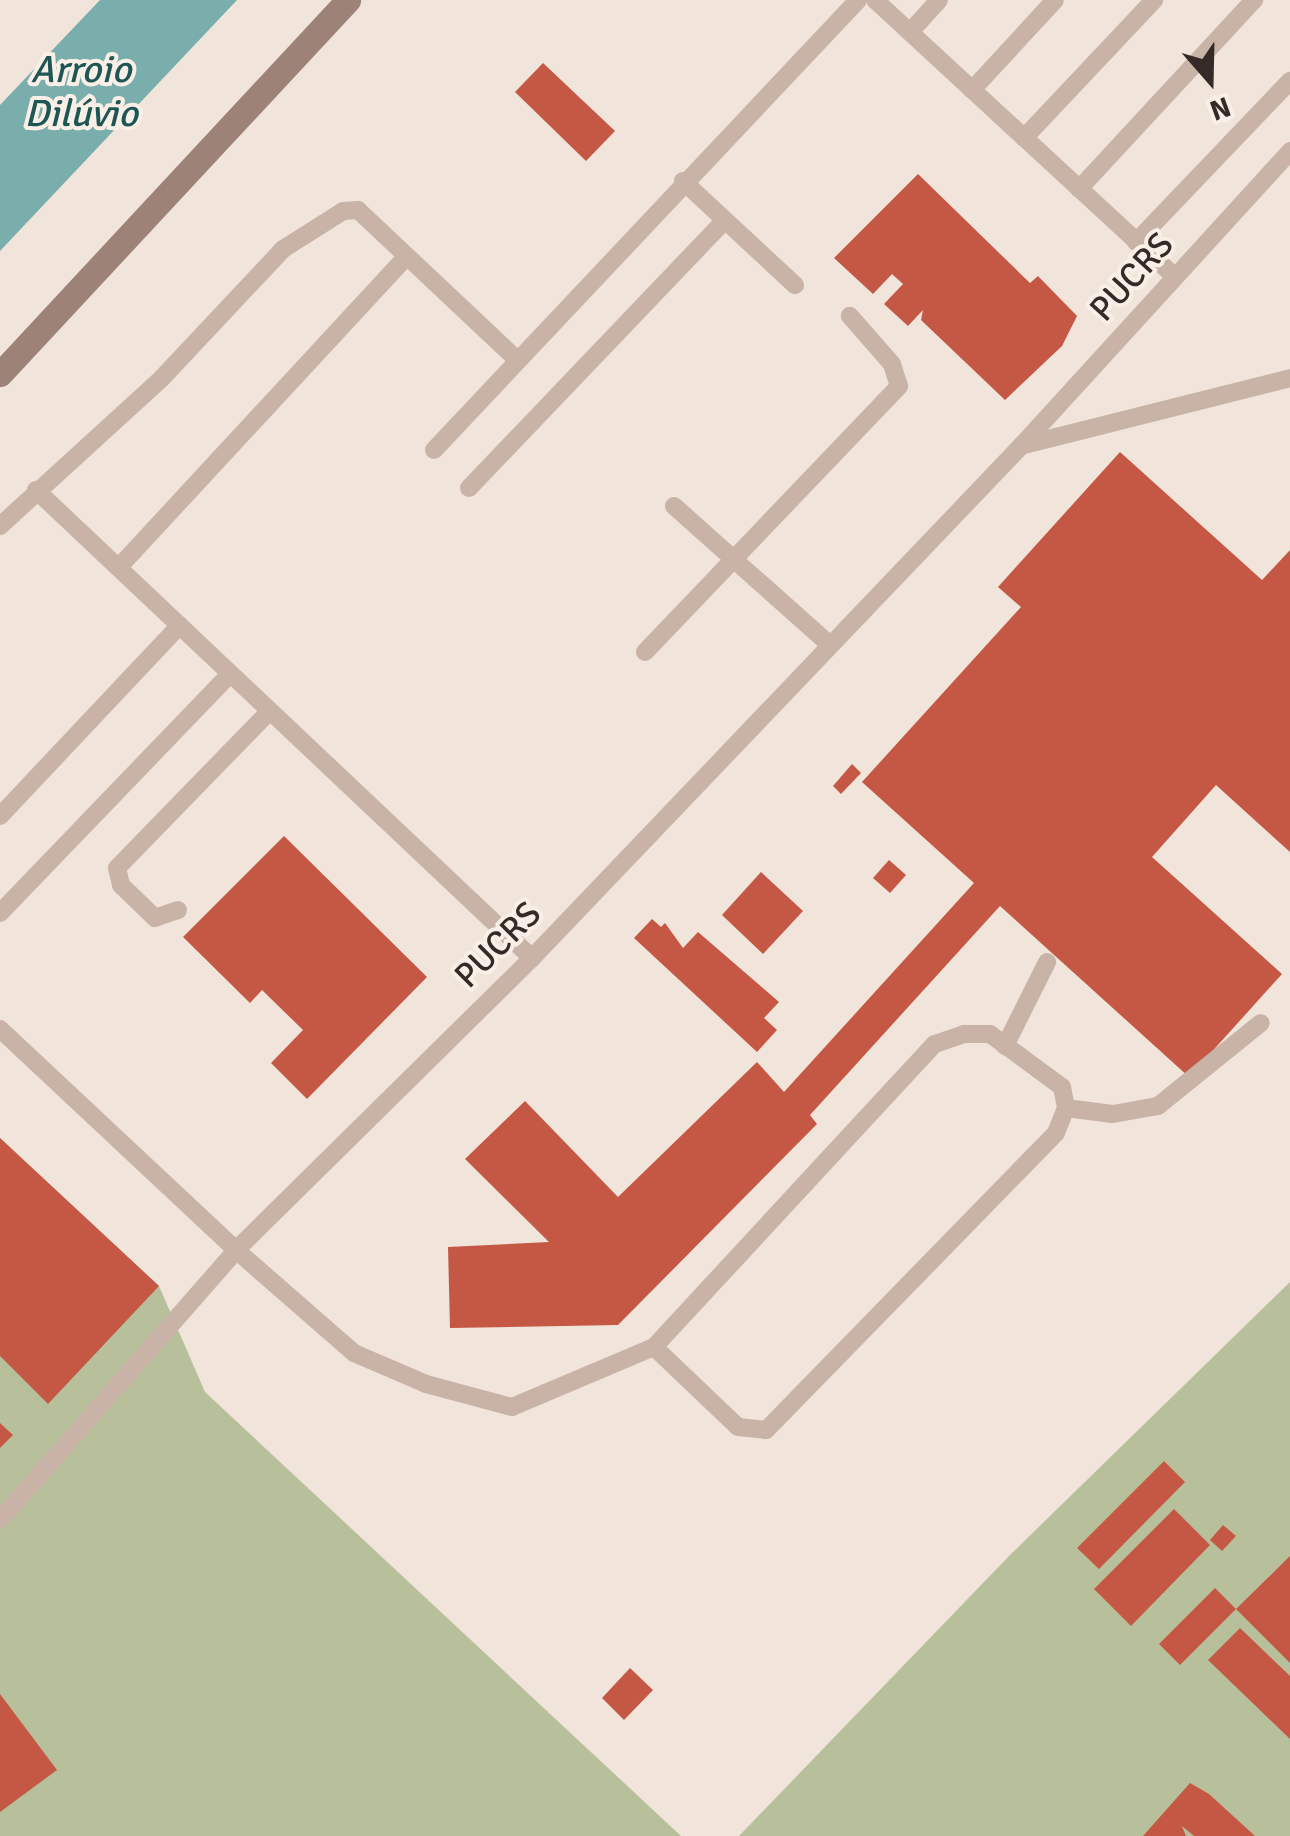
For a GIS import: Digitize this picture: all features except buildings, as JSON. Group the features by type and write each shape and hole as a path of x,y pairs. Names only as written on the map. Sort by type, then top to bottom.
{"main road":[{"path":"0,374 348,0"}],"lane":[{"path":"434,450 516,358 858,0"},
{"path":"875,0 1175,278"},
{"path":"910,32 939,0"},
{"path":"972,90 1054,0"},
{"path":"1024,138 1154,0"},
{"path":"1079,190 1254,0"},
{"path":"1136,242 1290,82"},
{"name":"PUCRS","path":"0,1520 236,1250 532,958 1022,446 1290,151"},
{"path":"683,181 795,285"},
{"path":"0,526 256,282 283,249 342,211 358,210 516,358"},
{"path":"469,488 724,221"},
{"path":"120,567 406,257"},
{"path":"644,652 900,386 892,364 850,316"},
{"path":"1022,446 1290,378"},
{"path":"36,490 120,567 266,714 532,958"},
{"path":"674,506 830,645"},
{"path":"0,816 180,626"},
{"path":"0,913 228,674"},
{"path":"178,910 155,918 121,885 117,868 266,714"},
{"path":"1005,1046 1047,962"},
{"path":"1066,1108 1113,1114 1158,1106 1261,1023"},
{"path":"0,1029 236,1250 354,1354 426,1384 512,1407 654,1347 935,1044 964,1034 990,1034 1062,1086 1066,1108 1056,1133 766,1430 738,1427 654,1347"}],"green space":[{"path":"0,1138 159,1286 205,1392 681,1836 0,1836"},
{"path":"1290,1282 1290,1836 739,1836 1011,1554"}],"water":[{"name":"Arroio Dilúvio","path":"100,0 237,0 0,251 0,105"}]}
